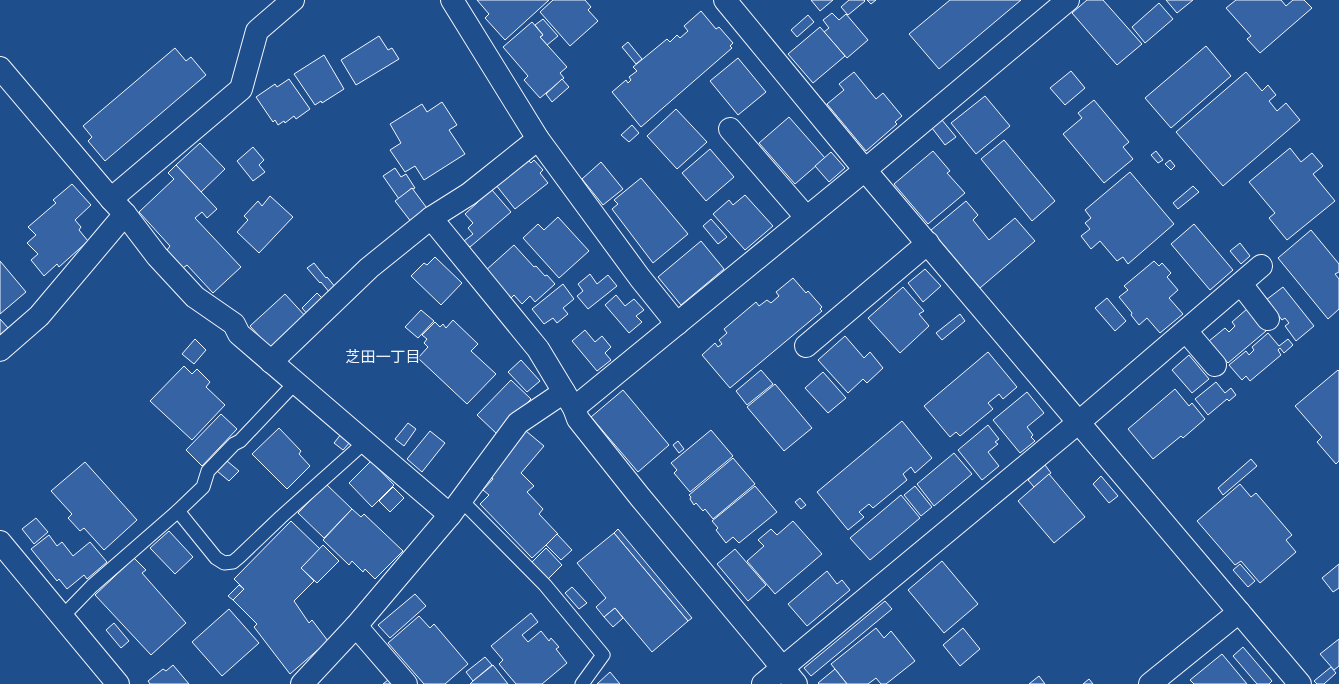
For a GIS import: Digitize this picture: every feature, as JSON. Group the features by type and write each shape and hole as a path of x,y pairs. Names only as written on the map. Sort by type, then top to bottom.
{"street":[{"path":"0,350 39,316 118,206 241,89 258,31 293,0"},
{"path":"452,0 538,139 640,278 676,324"},
{"path":"725,0 865,170 1300,684"},
{"path":"302,684 356,626 455,508 518,423 569,400 676,324 865,170 1068,0"},
{"path":"0,68 118,206 157,256 195,297 234,324 239,334 365,442 455,508"},
{"path":"730,129 806,217"},
{"path":"271,362 369,268 431,218 469,194 538,139"},
{"path":"431,218 538,349 569,400 578,419 640,497 789,676"},
{"path":"806,346 928,243"},
{"path":"763,684 789,676 1079,422 1261,266"},
{"path":"1241,284 1268,319"},
{"path":"1186,330 1215,365"},
{"path":"0,542 118,684"},
{"path":"1150,684 1239,612"},
{"path":"356,626 406,684"}],"lane":[{"path":"62,617 92,586 178,511 202,487 208,471 234,444 240,441 295,383"},
{"path":"178,511 216,558 224,563 233,562 280,517 365,442"},
{"path":"455,508 545,585 603,655 582,684"}],"building":[{"path":"477,0 549,0 505,40 485,18 489,14"},
{"path":"553,0 585,0 591,7 588,10 598,21 570,46 540,12"},
{"path":"811,0 833,0 820,11"},
{"path":"849,0 865,1 848,15 841,7"},
{"path":"867,0 876,0 871,4"},
{"path":"950,0 1021,0 939,69 909,34"},
{"path":"1087,0 1103,0 1142,44 1117,65 1072,13"},
{"path":"1166,0 1193,0 1177,13"},
{"path":"1236,0 1281,0 1286,6 1293,0 1304,0 1312,8 1260,53 1247,39 1251,36 1226,8"},
{"path":"1159,3 1173,19 1145,43 1132,27"},
{"path":"701,11 716,29 719,27 733,43 730,46 732,48 641,127 612,92 626,80 628,83 631,80 629,77 637,71 633,67 667,39 670,42 677,35 680,38 688,31 684,26"},
{"path":"832,13 839,20 846,14 868,40 847,58 824,32 829,28 823,20"},
{"path":"808,15 814,22 797,37 791,30"},
{"path":"543,19 558,36 547,45 540,37 543,35 535,25"},
{"path":"532,22 543,35 540,37 567,67 560,73 564,78 540,98 524,80 528,76 503,47"},
{"path":"820,27 845,56 813,83 788,54"},
{"path":"379,36 388,50 392,48 399,59 356,85 341,60"},
{"path":"628,42 642,59 636,64 622,47"},
{"path":"1206,46 1231,76 1171,128 1145,98"},
{"path":"175,48 186,61 191,57 206,75 105,161 88,141 92,137 83,126"},
{"path":"324,55 344,89 322,103 321,101 315,105 294,74"},
{"path":"738,58 766,92 738,115 710,81"},
{"path":"1071,71 1085,88 1065,105 1050,88"},
{"path":"854,72 876,99 883,93 902,116 895,122 897,124 866,151 827,104 844,90 839,84"},
{"path":"1246,72 1262,91 1268,85 1276,95 1269,101 1277,111 1286,103 1300,120 1223,186 1176,132"},
{"path":"289,79 310,109 296,119 294,116 285,123 284,121 278,125 275,120 273,122 256,97 275,84 277,87"},
{"path":"562,79 569,87 552,102 546,94"},
{"path":"985,96 1010,126 976,154 951,123"},
{"path":"1094,100 1129,142 1123,147 1133,159 1104,183 1063,134 1082,118 1078,113"},
{"path":"442,102 457,125 449,130 465,154 424,180 415,166 405,172 390,150 401,143 390,124 422,104 427,112"},
{"path":"676,109 707,142 677,169 647,136"},
{"path":"789,117 825,158 795,184 759,143"},
{"path":"942,120 956,137 945,145 932,128"},
{"path":"632,125 639,133 629,142 621,135"},
{"path":"1004,140 1055,201 1032,221 981,159"},
{"path":"200,143 225,169 201,192 176,165"},
{"path":"253,147 264,160 259,165 265,172 253,181 237,161"},
{"path":"1290,148 1301,162 1312,153 1323,166 1313,174 1335,201 1287,240 1269,218 1275,213 1249,182"},
{"path":"710,149 734,177 706,201 682,173"},
{"path":"933,151 950,171 947,173 965,193 928,224 894,184"},
{"path":"1156,151 1163,160 1158,163 1151,155"},
{"path":"831,152 845,168 829,182 815,166"},
{"path":"528,160 531,163 534,160 543,170 540,173 548,183 515,209 496,185"},
{"path":"1170,160 1175,166 1171,170 1165,164"},
{"path":"601,162 623,189 603,205 582,179"},
{"path":"176,165 217,209 207,218 202,212 195,218 241,267 213,293 187,265 183,268 167,250 170,246 139,212 174,179 168,173"},
{"path":"395,168 401,177 406,174 415,188 412,188 399,199 383,176"},
{"path":"1130,172 1174,224 1128,264 1123,257 1117,261 1100,241 1091,249 1081,236 1090,229 1085,223 1091,218 1085,210"},
{"path":"641,178 688,234 653,263 612,209 618,204 614,200"},
{"path":"72,184 91,205 75,220 81,227 79,230 88,241 59,267 57,264 44,276 31,260 38,254 27,243 36,235 28,227 56,203 53,200"},
{"path":"1193,186 1199,192 1178,209 1173,203"},
{"path":"412,188 429,211 412,223 395,201"},
{"path":"487,189 490,192 492,190 511,212 470,247 464,241 473,234 468,228 473,223 465,214 478,202 476,199"},
{"path":"745,195 773,226 745,250 713,214 729,200 733,205"},
{"path":"270,196 293,217 259,253 237,232 248,220 244,216 258,201 262,206"},
{"path":"966,201 978,215 973,220 989,240 1015,218 1035,241 980,288 931,230"},
{"path":"558,217 589,251 559,278 523,238 538,224 544,230"},
{"path":"711,219 727,237 718,244 703,226"},
{"path":"1194,224 1233,270 1210,290 1171,244"},
{"path":"1311,230 1339,264 1339,272 1335,274 1339,279 1339,309 1328,319 1278,258"},
{"path":"701,241 724,269 681,305 658,277"},
{"path":"1240,243 1250,256 1241,264 1230,251"},
{"path":"514,245 534,267 536,266 555,284 535,302 530,296 522,304 514,295 510,299 485,271"},
{"path":"435,257 462,283 441,305 411,276 424,263 427,265"},
{"path":"0,261 26,292 0,314"},
{"path":"1154,261 1159,266 1162,263 1171,273 1167,277 1178,290 1169,298 1183,314 1160,333 1147,318 1139,325 1131,315 1132,313 1119,297 1128,290 1124,286"},
{"path":"314,263 336,288 330,293 307,268"},
{"path":"925,269 941,286 923,302 908,283"},
{"path":"590,274 597,284 608,275 617,286 588,309 577,296 583,291 578,284"},
{"path":"793,278 806,293 808,291 822,307 820,309 822,311 730,388 702,355 715,343 718,347 722,344 719,340 727,333 724,329 756,302 759,306 767,300 771,303 779,296 776,292"},
{"path":"563,284 574,299 563,308 568,314 557,323 553,318 544,324 532,309"},
{"path":"903,287 924,311 919,314 929,326 900,353 868,318"},
{"path":"1283,287 1314,326 1296,341 1285,326 1289,323 1285,318 1282,320 1266,300"},
{"path":"317,293 324,300 309,316 302,308"},
{"path":"285,294 307,318 272,350 250,326"},
{"path":"616,295 625,306 634,299 644,310 636,316 642,322 629,333 605,305"},
{"path":"1107,298 1126,321 1115,331 1095,308"},
{"path":"1247,309 1266,331 1228,363 1209,341 1225,328 1229,332 1235,326 1232,322"},
{"path":"421,310 434,321 418,338 405,327"},
{"path":"960,314 965,321 942,340 936,333"},
{"path":"0,319 9,329 0,336"},
{"path":"453,320 478,344 471,351 496,374 467,404 418,358 428,347 424,343 427,339 422,335 435,322 440,327 443,324 446,328"},
{"path":"585,330 595,342 602,336 611,347 605,353 611,360 597,371 572,341"},
{"path":"1268,333 1279,346 1288,339 1293,345 1284,353 1280,348 1278,350 1281,355 1250,381 1246,376 1242,380 1229,365 1246,351 1249,355 1254,350 1252,347"},
{"path":"845,336 864,358 870,352 883,368 867,383 863,379 848,393 818,360"},
{"path":"195,339 206,350 194,364 182,354"},
{"path":"988,352 1017,387 1003,399 999,394 988,403 993,409 960,436 956,432 950,437 924,406"},
{"path":"1189,355 1209,379 1192,393 1172,370"},
{"path":"521,360 540,381 527,392 508,372"},
{"path":"184,366 192,374 197,369 210,382 206,387 225,405 192,440 150,401"},
{"path":"761,370 773,384 747,405 736,391"},
{"path":"1338,370 1339,461 1336,464 1317,442 1322,437 1295,406"},
{"path":"823,372 846,398 828,413 805,388"},
{"path":"511,380 531,399 497,434 477,415"},
{"path":"1216,382 1225,393 1231,388 1236,395 1229,401 1227,399 1208,415 1195,399"},
{"path":"775,384 812,428 784,451 747,407"},
{"path":"1175,389 1189,406 1192,403 1205,419 1183,438 1181,436 1153,459 1128,429"},
{"path":"623,390 669,445 638,472 591,417"},
{"path":"1027,392 1044,413 1027,427 1033,435 1031,437 1035,441 1020,453 993,420"},
{"path":"221,414 237,429 202,466 186,450"},
{"path":"902,421 932,458 915,473 911,467 903,474 907,480 873,508 869,504 859,512 864,517 848,530 817,492"},
{"path":"408,423 416,429 404,446 395,439"},
{"path":"988,425 999,439 995,442 998,444 988,452 999,466 982,480 958,450"},
{"path":"279,428 301,451 299,454 310,466 287,489 252,454"},
{"path":"711,430 733,456 690,492 674,473 677,470 671,463"},
{"path":"430,431 445,443 422,472 407,459"},
{"path":"526,431 544,446 521,473 534,486 527,492 543,509 539,514 558,534 532,558 480,504 489,495 483,490 493,479 490,475"},
{"path":"342,433 351,441 343,450 334,443"},
{"path":"678,441 684,449 679,453 673,445"},
{"path":"954,453 972,474 934,506 917,484"},
{"path":"733,458 755,484 713,519 705,509 703,511 696,503 694,505 689,495"},
{"path":"1251,459 1257,466 1223,495 1218,488"},
{"path":"227,461 239,471 229,481 217,471"},
{"path":"371,461 394,485 372,507 349,483"},
{"path":"85,462 137,520 104,550 84,528 80,531 68,518 72,514 51,491"},
{"path":"1045,465 1051,473 1034,487 1028,480"},
{"path":"1049,474 1085,517 1054,543 1018,501"},
{"path":"1101,476 1118,496 1109,503 1093,484"},
{"path":"326,484 352,509 324,538 298,513"},
{"path":"1240,484 1251,497 1256,493 1292,535 1286,540 1296,552 1260,583 1241,561 1235,565 1197,521"},
{"path":"755,486 777,512 739,543 733,537 726,543 716,530 718,528 712,521"},
{"path":"915,486 932,507 921,516 904,495"},
{"path":"393,487 404,498 390,512 379,501"},
{"path":"901,495 920,518 870,560 850,538"},
{"path":"800,498 806,505 801,509 795,502"},
{"path":"352,509 361,517 364,514 403,551 375,579 365,569 363,572 352,561 349,565 323,540"},
{"path":"36,518 48,532 34,544 22,529"},
{"path":"291,521 320,549 301,568 314,581 294,601 309,623 312,620 328,641 290,674 254,627 257,624 233,600 244,589 234,579"},
{"path":"793,521 822,554 775,594 747,561 764,546 758,540 771,529 777,535"},
{"path":"618,529 692,618 688,621 614,533"},
{"path":"169,531 193,557 175,574 150,548"},
{"path":"614,533 688,621 652,652 615,608 604,617 596,607 606,598 577,563"},
{"path":"557,534 572,550 561,560 546,545"},
{"path":"49,535 57,546 62,542 73,556 90,542 107,562 87,579 84,575 67,589 59,579 57,581 31,549"},
{"path":"323,545 339,561 317,583 301,568"},
{"path":"546,548 562,565 548,579 532,562"},
{"path":"735,549 766,585 748,601 717,564"},
{"path":"134,558 146,570 142,573 186,623 151,655 95,595"},
{"path":"942,561 978,604 944,633 908,590"},
{"path":"1240,564 1255,581 1248,587 1233,570"},
{"path":"1339,564 1339,588 1333,592 1322,578"},
{"path":"827,571 837,584 842,580 850,590 807,626 788,604"},
{"path":"239,585 244,589 233,600 228,596"},
{"path":"572,587 587,603 579,609 565,593"},
{"path":"415,594 426,606 390,638 378,625"},
{"path":"885,601 892,609 811,676 804,668"},
{"path":"615,608 623,618 613,627 604,617"},
{"path":"229,609 259,643 222,676 192,642"},
{"path":"531,613 538,622 522,635 528,642 541,631 549,641 551,638 559,647 556,649 567,663 542,684 516,684 499,664 503,660 491,646"},
{"path":"419,616 430,628 434,624 468,664 445,684 424,684 388,643"},
{"path":"114,623 129,641 121,648 106,630"},
{"path":"876,628 884,638 891,631 915,661 886,684 881,684 876,678 868,684 847,684 831,664"},
{"path":"963,628 980,649 960,666 943,645"},
{"path":"1339,639 1339,666 1334,670 1320,654"},
{"path":"1243,647 1272,681 1269,684 1257,684 1233,656"},
{"path":"1222,654 1247,684 1194,684 1190,680"},
{"path":"485,657 492,665 473,681 466,672"},
{"path":"173,665 189,684 150,684 148,681 163,669 166,671"},
{"path":"493,665 508,684 470,684 473,681"},
{"path":"1331,667 1336,673 1324,684 1317,684 1314,681"},
{"path":"835,669 847,684 818,683"},
{"path":"610,672 620,684 597,684"},
{"path":"1039,676 1045,684 1029,684"},
{"path":"1089,679 1093,684 1083,684"},
{"path":"388,680 391,684 383,684"}],"district":[{"name":"芝田一丁目","path":"383,357"}]}
